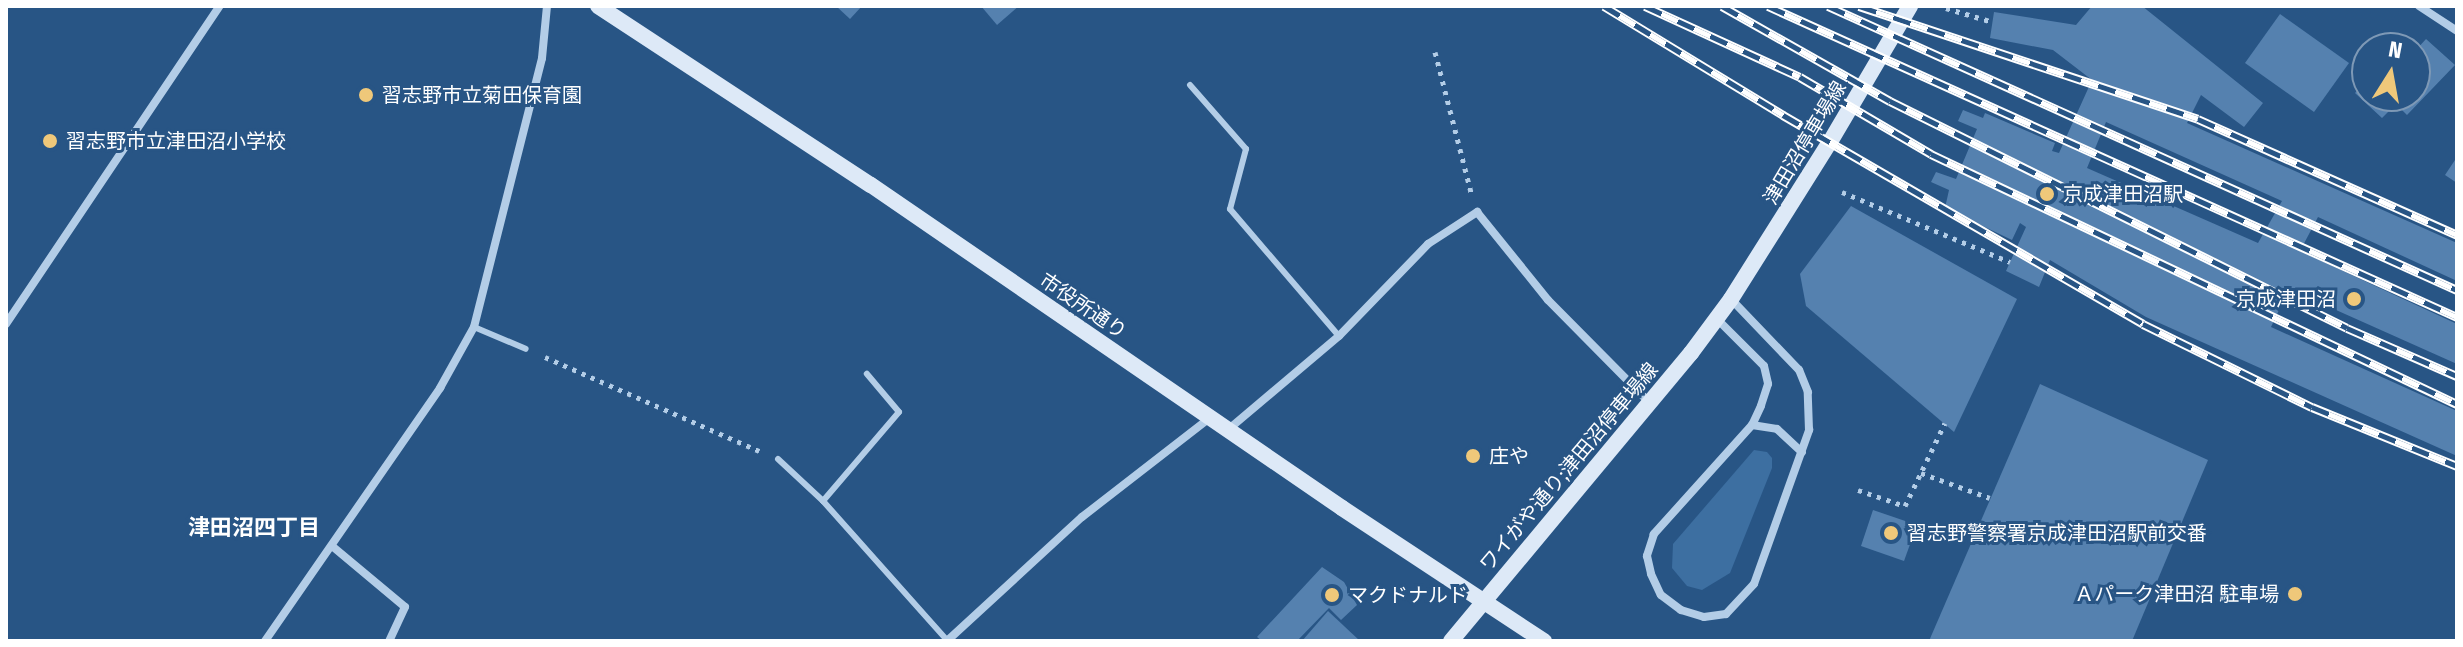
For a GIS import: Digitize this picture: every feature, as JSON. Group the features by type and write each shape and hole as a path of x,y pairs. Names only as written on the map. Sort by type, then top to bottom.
{"street":[{"path":"6,324 220,6"},
{"path":"265,641 440,388 474,327 503,223 542,58 547,6"},
{"name":"市役所通り","path":"598,6 1544,641"},
{"name":"津田沼停車場線","path":"1716,318 1830,142 1910,6"},
{"path":"2419,6 2457,31"},
{"path":"1230,428 1339,336 1428,244 1477,212 1548,300 1649,402"},
{"path":"1716,318 1764,366 1768,384 1752,425 1654,534 1647,556 1661,595 1681,610 1704,617 1726,614 1754,584 1809,430 1808,392 1799,370 1772,347 1731,299"},
{"name":"ワイがや通り;津田沼停車場線","path":"1451,641 1716,318"},
{"path":"947,640 1082,517 1211,417"},
{"path":"1752,425 1777,429 1802,452"},
{"path":"332,546 405,607 389,641"}],"lane":[{"path":"1190,85 1246,149 1230,209 1339,336"},
{"path":"474,327 526,349"},
{"path":"823,501 899,412 867,374"},
{"path":"778,459 823,501 947,640"}],"path":[{"path":"1946,8 1993,22"},
{"path":"1435,52 1477,212"},
{"path":"1842,192 2010,262"},
{"path":"526,349 778,459"},
{"path":"1858,490 1905,506 1945,423"},
{"path":"1921,473 1990,498"}],"shaded area":[{"path":"1754,450 1767,452 1772,458 1772,468 1730,573 1702,590 1687,586 1672,568 1673,544"}],"building":[{"path":"836,6 862,6 850,19"},
{"path":"981,6 1019,6 997,25"},
{"name":"京成津田沼駅","path":"2092,6 2142,6 2263,103 2244,127 2201,95 2187,123 2457,243 2457,281 2318,217 2300,251 2457,324 2457,364 2289,289 2271,327 2457,411 2457,456 2146,317 2050,260 2039,287 2006,271 2026,227 2020,223 2012,240 1945,208 1949,190 1931,182 1936,172 1956,179 1977,129 1958,121 1963,110 1983,118 1985,113 2055,143 2052,151 2059,153 2092,80 2053,50 1990,38 1994,12 2076,25","holes":["2106,122 2282,201 2258,243 2087,168"]},
{"path":"2280,14 2349,63 2314,112 2245,63"},
{"path":"2431,43 2455,65 2431,90"},
{"path":"2457,157 2457,183 2445,175"},
{"path":"1851,206 2017,299 1954,432 1806,306 1800,274"},
{"path":"2040,384 2208,460 2132,641 1929,641"},
{"path":"1873,510 1917,525 1904,561 1861,546"},
{"path":"1322,567 1344,582 1357,605 1341,620 1329,608 1297,641 1262,641 1257,637"},
{"path":"1328,611 1360,641 1302,641"}],"railway":[{"path":"1604,6 1783,115 2143,324 2312,407 2457,466"},
{"path":"1645,6 1800,77 1931,154 2457,404"},
{"path":"1722,6 1890,101 2347,328 2457,376"},
{"path":"1768,6 2457,317"},
{"path":"1828,6 2457,290"},
{"path":"1859,6 2198,119 2457,235"}],"place":[{"name":"習志野市立菊田保育園","path":"366,95"},
{"name":"習志野市立津田沼小学校","path":"50,141"},
{"name":"京成津田沼駅","path":"2047,194"},
{"name":"京成津田沼","path":"2354,299"},
{"name":"庄や","path":"1473,456"},
{"name":"習志野警察署京成津田沼駅前交番","path":"1891,533"},
{"name":"Ａパーク津田沼 駐車場","path":"2295,594"},
{"name":"マクドナルド","path":"1332,595"}],"district":[{"name":"津田沼四丁目","path":"254,528"}]}
